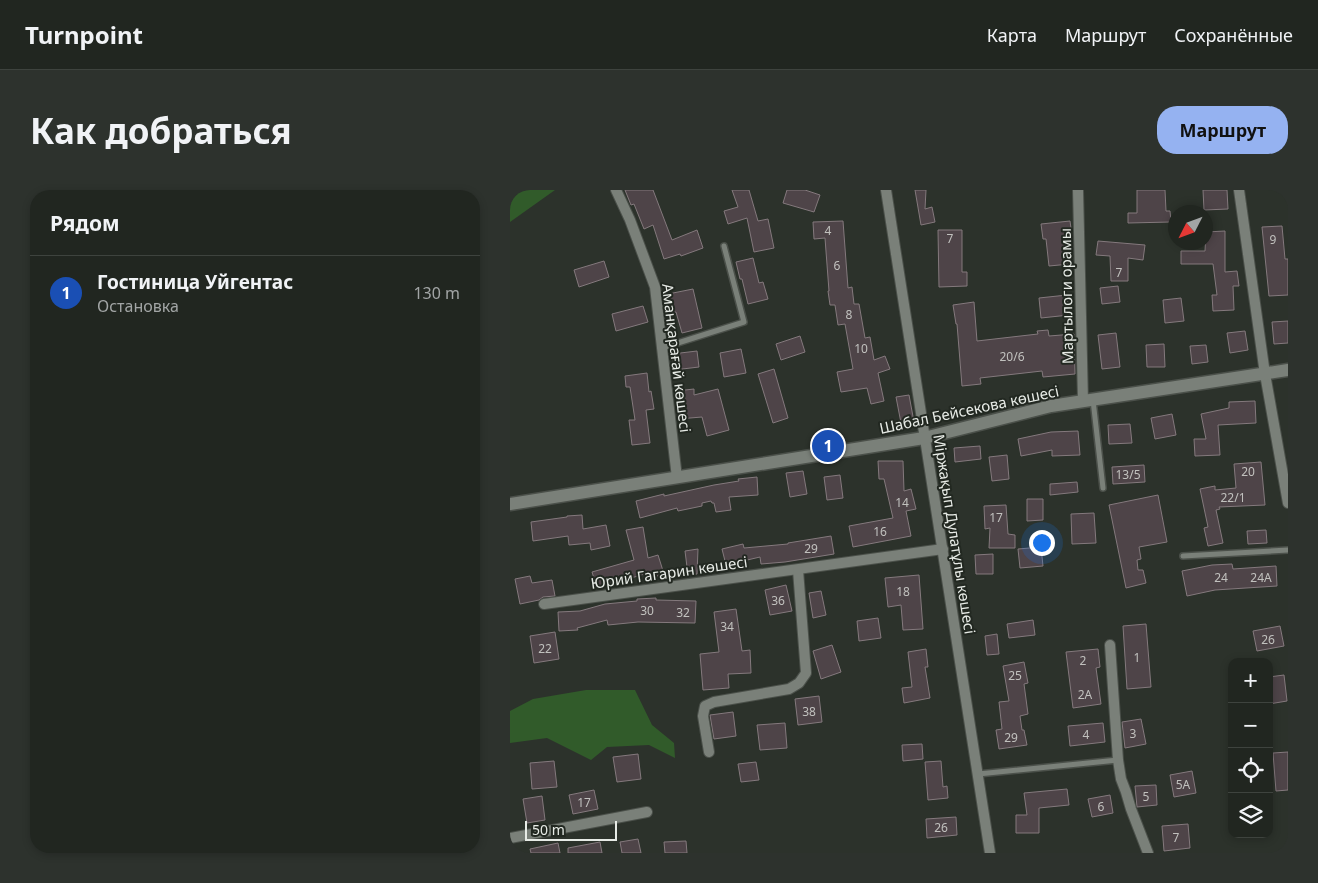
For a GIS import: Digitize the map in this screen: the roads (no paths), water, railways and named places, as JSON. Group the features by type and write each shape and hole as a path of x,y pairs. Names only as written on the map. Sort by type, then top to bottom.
{"main road":[{"name":"Шабал Бейсекова көшесі","path":"510,504 924,438 1051,406 1288,370"}],"street":[{"name":"Аманқарағай көшесі","path":"616,190 630,220 655,288 677,478"},
{"name":"Міржақып Дулатұлы көшесі","path":"886,190 990,853"},
{"name":"Мартылоги орамы","path":"1078,190 1088,400"},
{"path":"1239,190 1265,374 1288,503"},
{"name":"Юрий Гагарин көшесі","path":"544,604 943,549"},
{"path":"709,752 703,716 705,706 714,702 789,689 799,683 806,673 798,570"},
{"path":"1110,645 1121,779 1148,853"},
{"path":"510,838 648,812"}],"lane":[{"path":"662,348 744,322 724,246"},
{"path":"1088,400 1103,488"},
{"path":"1184,556 1288,550"},
{"path":"978,774 1118,760"}],"place":[{"name":"Гостиница Уйгентас","path":"828,446"}]}
